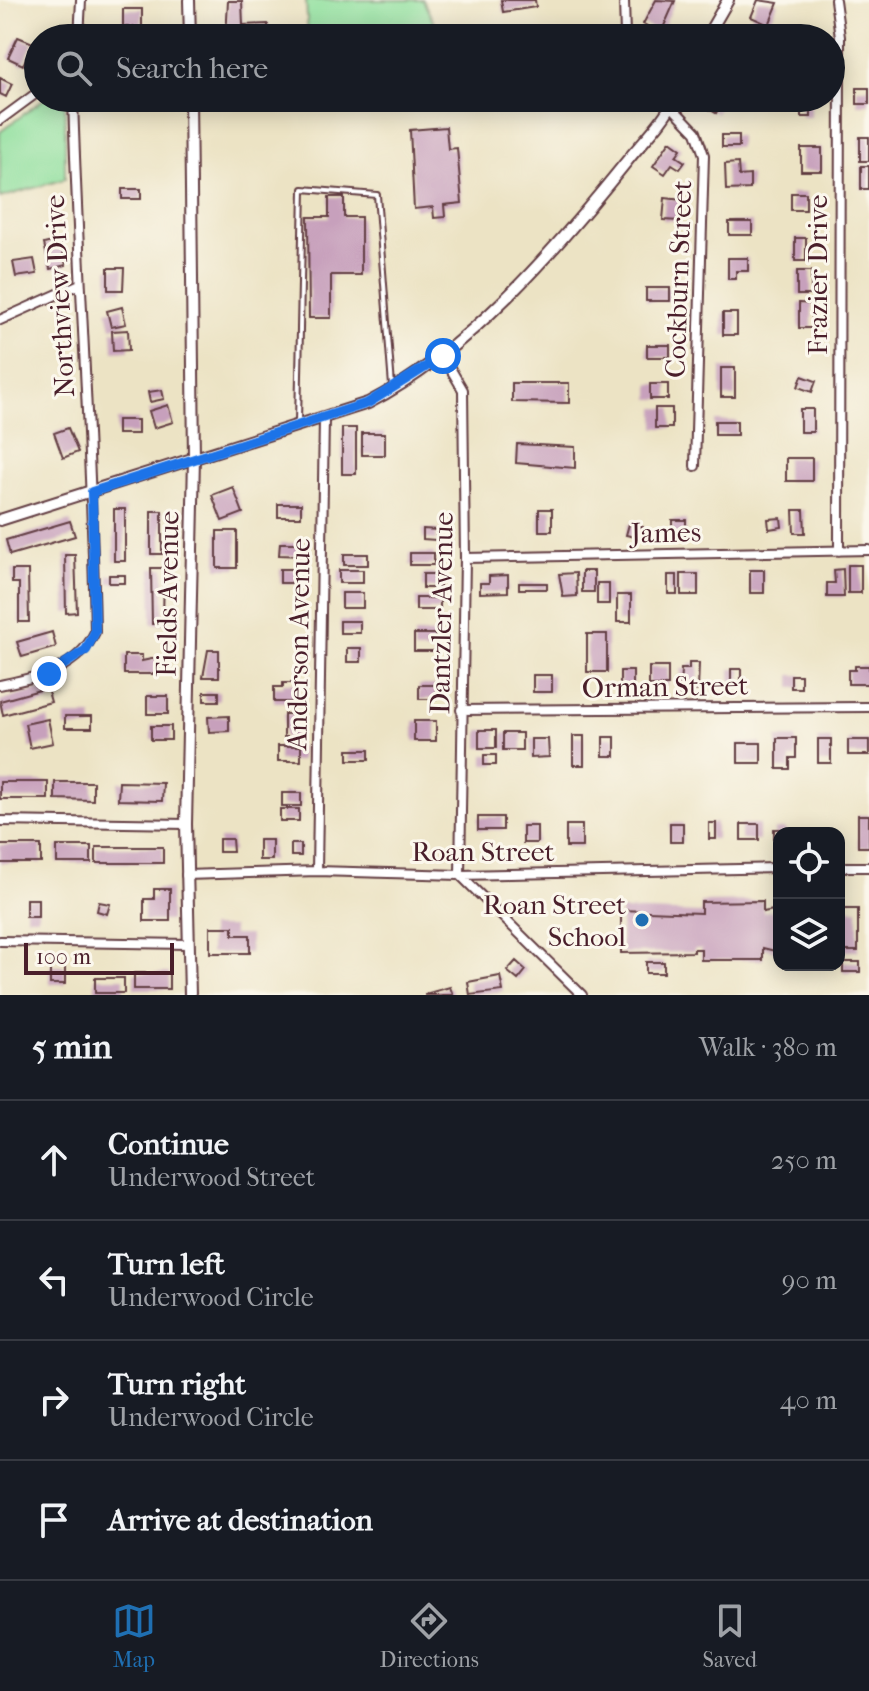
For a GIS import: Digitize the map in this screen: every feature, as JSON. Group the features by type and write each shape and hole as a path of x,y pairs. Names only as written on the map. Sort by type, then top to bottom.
{"street":[{"path":"79,24 81,0"},
{"path":"189,0 190,24"},
{"path":"624,0 626,24"},
{"path":"714,24 728,0"},
{"name":"Frazier Drive","path":"835,0 838,24"},
{"path":"0,120 24,102"},
{"name":"Northview Drive","path":"0,685 49,674 86,650 95,632 92,492 78,285 73,112"},
{"name":"Fields Avenue","path":"190,112 194,458 186,824 190,995"},
{"path":"0,520 324,418 393,391 443,356 570,232 665,112"},
{"name":"Cockburn Street","path":"681,112 696,132 704,155 695,466"},
{"name":"Frazier Drive","path":"839,551 840,112"},
{"path":"0,320 78,285"},
{"name":"Dantzler Avenue","path":"443,356 463,390 465,558 460,875"},
{"name":"Anderson Avenue","path":"317,871 324,418"},
{"name":"James","path":"465,558 869,550"},
{"name":"Orman Street","path":"461,710 869,707"},
{"path":"0,821 186,824"},
{"path":"845,867 869,867"},
{"name":"Roan Street","path":"186,875 317,871 460,875 773,868"},
{"path":"460,875 582,995"},
{"path":"0,941 188,944"}],"lane":[{"path":"298,424 303,189 377,195 393,391"}],"green space":[{"path":"306,0 423,0 434,24 307,24"},
{"path":"26,112 65,112 65,179 0,198 0,132"}],"building":[{"path":"501,0 535,0 536,7 503,12"},
{"path":"656,0 675,1 665,24 643,24"},
{"path":"758,0 778,3 769,24 751,17"},
{"path":"228,1 242,1 243,24 227,24"},
{"path":"123,9 142,9 142,24 123,24"},
{"path":"18,37 24,39 23,65 8,58"},
{"path":"0,78 12,84 6,97 0,94"},
{"path":"857,88 869,88 869,104 857,104"},
{"path":"801,112 811,112 811,117 801,117"},
{"path":"446,127 448,149 457,148 462,203 444,205 445,217 434,218 433,207 414,209 410,130"},
{"path":"722,135 739,135 739,147 722,147"},
{"path":"860,137 869,137 869,161 860,161"},
{"path":"670,141 681,149 676,156 685,162 680,169 672,164 665,174 653,166"},
{"path":"801,148 822,148 822,171 801,171"},
{"path":"738,163 739,176 750,175 750,189 726,190 725,164"},
{"path":"861,166 869,166 869,189 861,189"},
{"path":"122,189 141,189 141,199 122,199"},
{"path":"791,193 806,193 806,210 791,210"},
{"path":"329,197 344,197 344,217 361,217 361,275 331,275 331,318 309,318 308,217 329,217"},
{"path":"665,198 682,200 680,221 663,220"},
{"path":"729,222 752,222 752,235 729,235"},
{"path":"795,238 806,238 806,261 795,261"},
{"path":"60,240 66,265 50,269 44,244"},
{"path":"728,258 748,258 748,271 736,271 736,279 728,279"},
{"path":"34,259 37,274 16,277 13,262"},
{"path":"108,268 124,268 123,290 108,290"},
{"path":"797,271 811,271 811,295 797,295"},
{"path":"646,288 670,288 670,301 646,301"},
{"path":"799,303 812,304 812,328 799,328"},
{"path":"122,307 126,324 111,327 107,311"},
{"path":"723,313 737,313 737,335 723,335"},
{"path":"128,330 129,350 113,351 112,331"},
{"path":"647,345 670,345 670,357 647,357"},
{"path":"721,368 735,368 735,397 721,397"},
{"path":"802,376 816,381 812,392 798,387"},
{"path":"512,383 569,383 569,403 512,402"},
{"path":"650,384 668,384 668,399 650,399"},
{"path":"162,390 164,399 150,402 148,392"},
{"path":"168,405 173,422 154,428 149,411"},
{"path":"655,408 672,408 672,428 655,428"},
{"path":"800,409 813,409 813,432 800,432"},
{"path":"117,420 138,420 138,434 117,434"},
{"path":"715,421 737,421 737,435 715,435"},
{"path":"68,428 78,452 63,458 54,433"},
{"path":"342,428 356,428 356,474 342,474"},
{"path":"362,433 385,433 385,455 362,455"},
{"path":"517,444 575,447 575,468 516,463"},
{"path":"786,458 812,458 812,481 786,481"},
{"path":"233,487 243,513 222,521 212,495"},
{"path":"278,504 301,504 301,517 278,517"},
{"path":"114,509 125,509 125,561 114,561"},
{"path":"539,509 552,509 552,531 539,531"},
{"path":"793,510 804,510 805,533 794,533"},
{"path":"151,511 162,511 162,554 151,554"},
{"path":"781,518 782,527 769,529 768,519"},
{"path":"672,520 686,520 686,536 672,536"},
{"path":"70,521 75,536 10,555 6,540"},
{"path":"629,524 643,527 640,538 626,535"},
{"path":"423,529 437,530 436,540 423,539"},
{"path":"217,531 237,531 237,568 217,568"},
{"path":"280,543 304,543 303,556 279,555"},
{"path":"410,553 434,553 434,565 410,565"},
{"path":"344,554 368,554 368,565 344,565"},
{"path":"65,555 75,555 77,612 66,613"},
{"path":"848,565 861,565 861,593 848,593"},
{"path":"151,568 164,568 163,624 152,624"},
{"path":"280,569 300,569 300,583 280,583"},
{"path":"843,569 844,597 827,597 827,583 835,583 834,570"},
{"path":"12,570 28,570 29,622 19,622 19,583 12,583"},
{"path":"339,570 363,570 363,583 339,583"},
{"path":"750,570 764,570 764,593 750,593"},
{"path":"582,571 594,571 594,592 582,592"},
{"path":"576,573 577,596 563,597 559,574"},
{"path":"423,574 440,574 440,588 423,588"},
{"path":"681,574 698,574 698,595 681,595"},
{"path":"109,575 125,575 125,583 109,583"},
{"path":"508,575 508,592 480,593 480,583 489,583 489,576"},
{"path":"668,575 677,575 677,594 668,594"},
{"path":"519,583 547,583 547,589 519,589"},
{"path":"597,583 609,583 609,604 597,604"},
{"path":"342,593 363,593 363,608 342,608"},
{"path":"617,595 631,595 631,622 617,622"},
{"path":"416,598 440,598 440,610 416,610"},
{"path":"340,621 360,621 360,633 340,633"},
{"path":"52,632 56,647 22,657 17,642"},
{"path":"414,634 435,634 435,651 414,651"},
{"path":"587,634 607,634 607,672 587,672"},
{"path":"347,648 361,648 361,662 347,662"},
{"path":"208,650 219,650 219,677 203,677"},
{"path":"124,655 142,655 142,661 161,657 161,674 124,674"},
{"path":"689,663 699,663 698,690 680,694 681,669 689,669"},
{"path":"855,666 869,666 869,684 848,684 848,670 855,670"},
{"path":"649,667 668,667 668,686 649,686"},
{"path":"731,669 741,669 741,683 731,683"},
{"path":"620,671 633,671 633,688 620,688"},
{"path":"533,675 552,675 552,692 533,692"},
{"path":"791,675 801,675 801,688 791,688"},
{"path":"283,683 297,683 297,702 274,702 274,687 283,687"},
{"path":"419,685 436,685 436,699 419,699"},
{"path":"47,688 51,702 3,715 0,701"},
{"path":"204,692 219,692 219,701 204,701"},
{"path":"147,696 168,696 168,714 147,714"},
{"path":"284,714 295,714 295,737 284,737"},
{"path":"65,716 92,716 92,728 65,728"},
{"path":"229,716 229,731 209,732 208,717"},
{"path":"48,719 53,743 30,748 25,724"},
{"path":"414,721 436,721 436,741 414,741"},
{"path":"151,726 171,726 171,740 151,740"},
{"path":"479,730 496,730 496,748 479,748"},
{"path":"503,733 522,733 522,750 503,750"},
{"path":"573,736 584,736 584,765 573,765"},
{"path":"603,737 615,737 615,756 603,756"},
{"path":"777,738 796,738 796,758 790,758 790,769 777,769"},
{"path":"531,739 548,739 549,757 531,758"},
{"path":"818,739 831,739 831,763 818,763"},
{"path":"848,740 869,740 869,755 848,755"},
{"path":"738,743 761,743 761,763 738,763"},
{"path":"278,746 301,746 301,761 278,761"},
{"path":"348,750 369,750 369,760 348,760"},
{"path":"484,755 496,755 496,765 484,765"},
{"path":"0,782 48,782 48,799 0,799"},
{"path":"55,782 93,782 93,800 55,799"},
{"path":"119,782 163,783 162,801 118,800"},
{"path":"282,793 301,793 301,806 282,806"},
{"path":"280,809 299,809 299,821 280,821"},
{"path":"858,815 869,815 869,847 858,847"},
{"path":"478,817 503,817 503,830 478,830"},
{"path":"670,823 683,823 683,842 670,842"},
{"path":"709,823 716,823 716,839 709,839"},
{"path":"741,824 759,824 759,840 741,840"},
{"path":"566,825 582,825 582,847 566,847"},
{"path":"523,826 537,826 537,843 523,843"},
{"path":"219,839 232,839 233,852 219,852"},
{"path":"259,840 272,840 272,860 259,860"},
{"path":"291,844 301,844 301,856 291,856"},
{"path":"0,845 41,845 41,863 0,863"},
{"path":"57,846 91,846 91,863 57,863"},
{"path":"96,847 163,847 163,863 96,863"},
{"path":"154,889 170,889 170,921 144,921 144,899 154,899"},
{"path":"26,899 38,899 38,917 26,917"},
{"path":"763,901 763,912 773,910 773,950 763,948 763,960 701,960 701,949 694,949 694,952 621,953 621,910 701,913 701,902"},
{"path":"99,902 110,904 107,914 97,911"},
{"path":"845,909 858,909 858,951 845,951"},
{"path":"210,927 233,927 233,935 250,935 250,953 210,953"},
{"path":"516,961 526,970 518,980 507,971"},
{"path":"646,962 664,962 664,973 646,973"},
{"path":"845,962 860,962 860,972 843,972"},
{"path":"50,966 65,966 65,984 50,984"},
{"path":"134,973 169,973 169,989 134,989"},
{"path":"500,976 503,991 470,995 468,982"},
{"path":"95,978 124,978 124,993 95,993"},
{"path":"450,987 453,995 425,995 425,994"}],"place":[{"name":"Roan Street School","path":"642,920"}],"route":[{"path":"49,674 86,650 95,632 92,492 368,403 393,391 443,356"}]}
